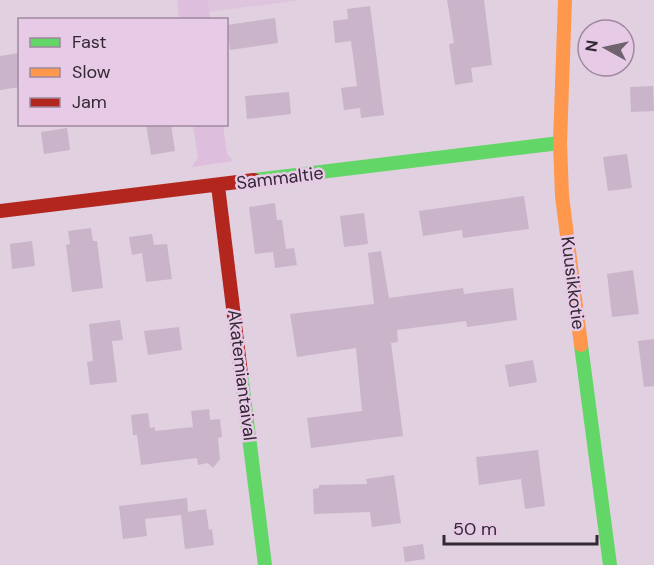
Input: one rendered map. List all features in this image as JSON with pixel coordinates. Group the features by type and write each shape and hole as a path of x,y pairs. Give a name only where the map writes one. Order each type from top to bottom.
{"street":[{"name":"Kuusikkotie","path":"565,0 560,143 562,196 610,565"},
{"name":"Sammaltie","path":"0,211 560,143"},
{"name":"Akatemiantaival","path":"218,186 265,565"}],"shaded area":[{"path":"177,0 208,0 210,18 179,18"},
{"path":"208,0 301,0 209,12"},
{"path":"193,126 223,126 227,154 233,161 192,167 198,157"}],"building":[{"path":"447,0 484,0 492,65 471,68 473,82 455,85 449,44 454,43"},
{"path":"370,6 384,115 361,118 360,108 344,110 341,88 357,86 351,41 335,43 333,21 348,19 347,9"},
{"path":"275,18 278,43 230,50 228,25"},
{"path":"18,53 18,87 0,90 0,56"},
{"path":"653,86 654,111 631,112 630,87"},
{"path":"289,92 291,114 247,119 245,96"},
{"path":"146,126 171,126 175,151 151,155"},
{"path":"67,128 70,150 44,154 41,132"},
{"path":"627,154 632,188 608,191 603,157"},
{"path":"524,196 529,229 463,238 462,230 423,236 419,211"},
{"path":"275,203 277,220 282,220 286,249 294,248 297,265 275,268 273,252 255,254 249,207"},
{"path":"364,213 368,244 344,247 340,216"},
{"path":"91,228 93,241 97,241 103,288 72,292 66,245 70,244 68,231"},
{"path":"152,234 154,245 167,244 172,279 146,282 142,253 132,255 129,237"},
{"path":"32,241 35,266 12,269 10,244"},
{"path":"381,251 389,298 463,288 464,294 513,288 517,320 467,327 466,321 397,330 398,342 391,343 403,436 311,448 307,418 362,411 356,348 297,357 290,314 374,304 368,253"},
{"path":"633,270 639,314 612,317 607,274"},
{"path":"120,320 123,340 112,341 117,382 90,385 87,362 93,361 89,324"},
{"path":"179,327 182,350 148,355 144,331"},
{"path":"654,339 654,386 644,387 638,341"},
{"path":"533,360 537,382 509,387 505,365"},
{"path":"209,409 210,420 220,419 222,437 218,438 220,459 213,468 208,463 198,465 197,458 141,465 137,435 133,435 131,415 148,413 150,428 155,427 155,431 193,427 191,411"},
{"path":"538,450 545,506 525,509 521,479 479,485 476,457"},
{"path":"394,475 401,523 372,527 370,512 314,514 313,489 319,488 319,485 367,484 366,479"},
{"path":"187,498 188,512 206,509 214,545 185,549 181,515 145,519 147,536 123,539 119,506"},
{"path":"423,544 425,559 405,562 403,547"}],"traffic: fast":[{"path":"254,180 560,143"},
{"path":"581,345 610,565"},
{"path":"241,373 265,565"}],"traffic: slow":[{"path":"565,0 560,143 562,196 581,345"}],"traffic: jam":[{"path":"0,211 254,180"},
{"path":"218,186 241,373"}]}
